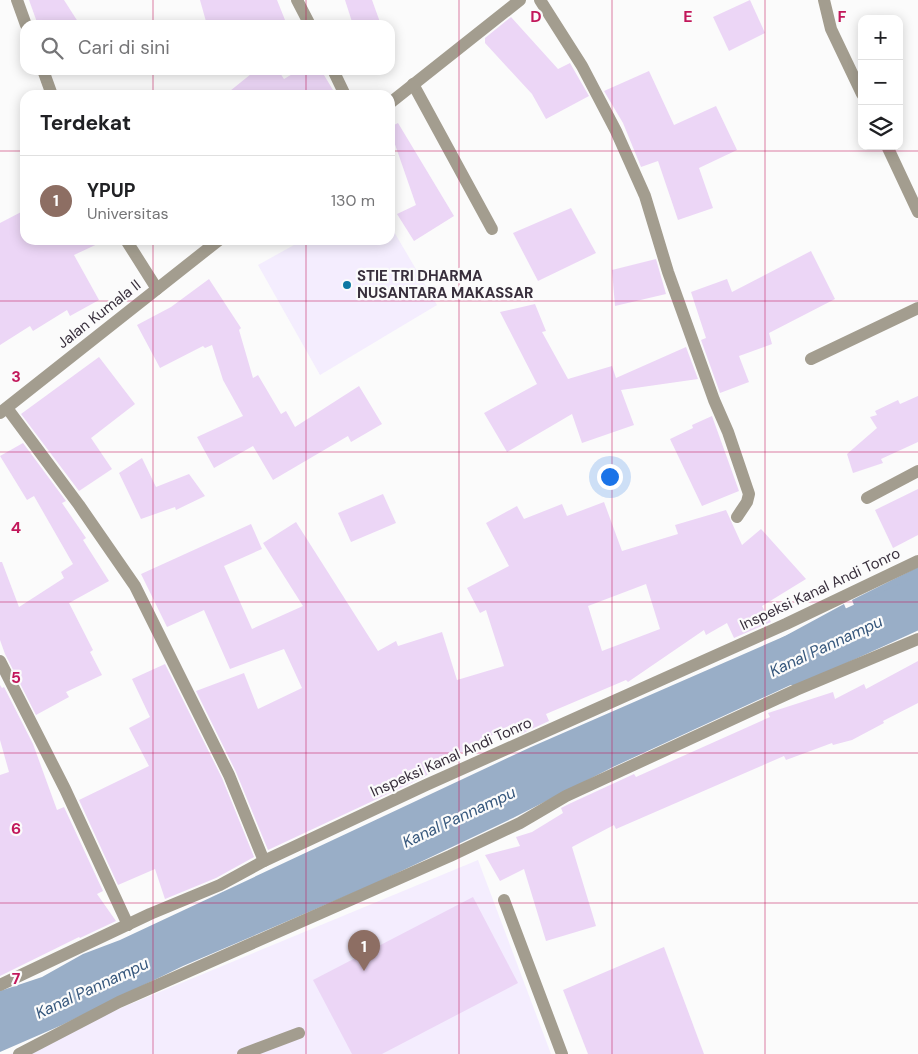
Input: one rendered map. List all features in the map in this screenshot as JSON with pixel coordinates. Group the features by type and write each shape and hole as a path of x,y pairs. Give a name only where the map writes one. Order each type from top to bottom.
{"street":[{"path":"17,0 24,20"},
{"path":"297,0 307,20"},
{"path":"395,99 520,0"},
{"path":"540,0 582,66 616,131 645,196 668,272 714,400 728,432 749,494 747,502 737,516"},
{"path":"824,0 831,29 858,86"},
{"path":"45,75 50,90"},
{"path":"336,75 343,90"},
{"path":"413,84 492,229"},
{"path":"889,150 918,212"},
{"path":"129,245 157,289"},
{"name":"Jalan Kumala II","path":"4,411 213,245"},
{"path":"811,359 918,308"},
{"path":"4,411 79,506 134,586 229,775 264,861"},
{"path":"867,498 918,471"},
{"name":"Inspeksi Kanal Andi Tonro","path":"0,985 128,925 220,885 264,861 426,785 786,624 918,561"},
{"path":"19,1054 119,1002 450,856 520,823 566,796 610,775 796,690 918,639"},
{"path":"0,661 65,789 128,925"},
{"path":"504,900 562,1054"},
{"path":"243,1054 299,1034"}],"shaded area":[{"name":"STIE TRI DHARMA NUSANTARA MAKASSAR","path":"395,234 437,305 320,375 258,265 294,245 395,245"},
{"path":"478,860 551,1054 10,1054"}],"water":[{"path":"918,567 918,625 902,630 872,646 866,636 852,600"},
{"path":"844,604 864,651 613,767 513,818 374,884 183,966 62,1025 0,1052 0,991 42,977 83,954 120,940 531,747 785,636"}],"building":[{"path":"29,0 64,0 77,20 36,20"},
{"path":"200,0 277,0 285,20 206,20"},
{"path":"345,0 372,0 379,20 351,20"},
{"path":"750,0 765,33 729,51 713,17"},
{"path":"511,17 558,69 570,63 589,96 546,119 532,94 485,43 485,38"},
{"path":"649,71 674,125 716,106 737,150 699,168 713,208 678,220 658,161 641,167 623,123 604,91"},
{"path":"250,75 281,75 284,79 291,75 324,75 333,90 231,90"},
{"path":"398,123 454,216 414,241 397,214 416,205 395,144 395,124"},
{"path":"571,208 596,253 538,281 513,233"},
{"path":"20,213 20,245 95,245 74,255 99,300 70,316 67,310 33,331 30,326 0,345 0,223"},
{"path":"811,251 835,299 769,333 772,344 739,356 749,382 720,393 701,340 706,338 691,292 727,279 732,292"},
{"path":"656,259 666,294 615,306 612,270"},
{"path":"209,279 241,328 239,330 253,378 258,375 281,414 286,411 295,427 359,386 382,424 351,442 348,436 273,480 253,446 214,468 197,437 243,416 223,380 212,345 205,348 203,346 160,368 137,325 171,307"},
{"path":"535,304 546,331 542,332 568,379 612,366 616,378 686,347 698,379 621,390 634,425 582,443 572,414 507,452 484,413 537,384 500,312"},
{"path":"99,357 135,404 91,438 112,469 79,491 21,414"},
{"path":"918,396 918,442 881,459 883,463 853,473 847,454 877,428 870,417 877,415 875,411 898,400 900,404"},
{"path":"712,416 739,491 702,506 670,439 693,428 692,425"},
{"path":"23,443 66,501 62,503 86,538 83,540 109,581 69,603 93,650 90,652 102,675 66,692 69,697 36,715 5,654 0,640 0,562 2,562 19,607 64,578 61,572 73,564 34,496 27,500 0,456"},
{"path":"142,458 156,487 189,474 205,496 176,510 175,507 141,519 119,473"},
{"path":"918,489 918,535 893,548 875,510"},
{"path":"383,494 396,523 351,542 338,513"},
{"path":"604,502 622,551 678,534 675,525 726,510 742,545 761,529 806,579 762,606 771,622 734,638 727,623 706,635 704,630 628,682 626,680 546,714 549,721 521,734 514,723 444,762 444,764 424,777 268,850 236,772 196,691 244,673 258,709 302,688 284,649 230,669 204,610 167,627 141,574 251,524 262,549 224,566 252,629 303,606 263,543 296,522 378,651 396,641 398,646 442,632 457,680 504,666 486,610 480,613 467,588 509,566 486,523 517,506 524,519 562,504 567,516","holes":["646,584 660,629 602,651 588,606"]},
{"path":"918,661 918,703 883,721 884,723 852,740 833,745 832,743 786,760 784,756 616,829 614,825 572,847 596,926 546,941 524,869 500,881 485,855 520,846 516,837 532,832 563,813 561,808 634,774 636,777 770,717 768,713 833,692 835,699 864,684 866,689"},
{"path":"165,664 222,778 254,857 216,878 165,899 155,869 118,885 79,800 149,766 129,728 150,717 132,679"},
{"path":"0,685 2,688 4,687 33,744 57,810 64,807 103,891 97,894 116,921 0,976 0,775 9,772 0,740"},
{"path":"473,897 518,983 382,1054 352,1054 313,980"},
{"path":"664,947 704,1054 588,1054 563,990"}],"waterway":[{"name":"Kanal Pannampu","path":"793,660 918,603"}],"place":[{"name":"STIE TRI DHARMA NUSANTARA MAKASSAR","path":"347,285"},
{"name":"YPUP","path":"364,971"}]}
